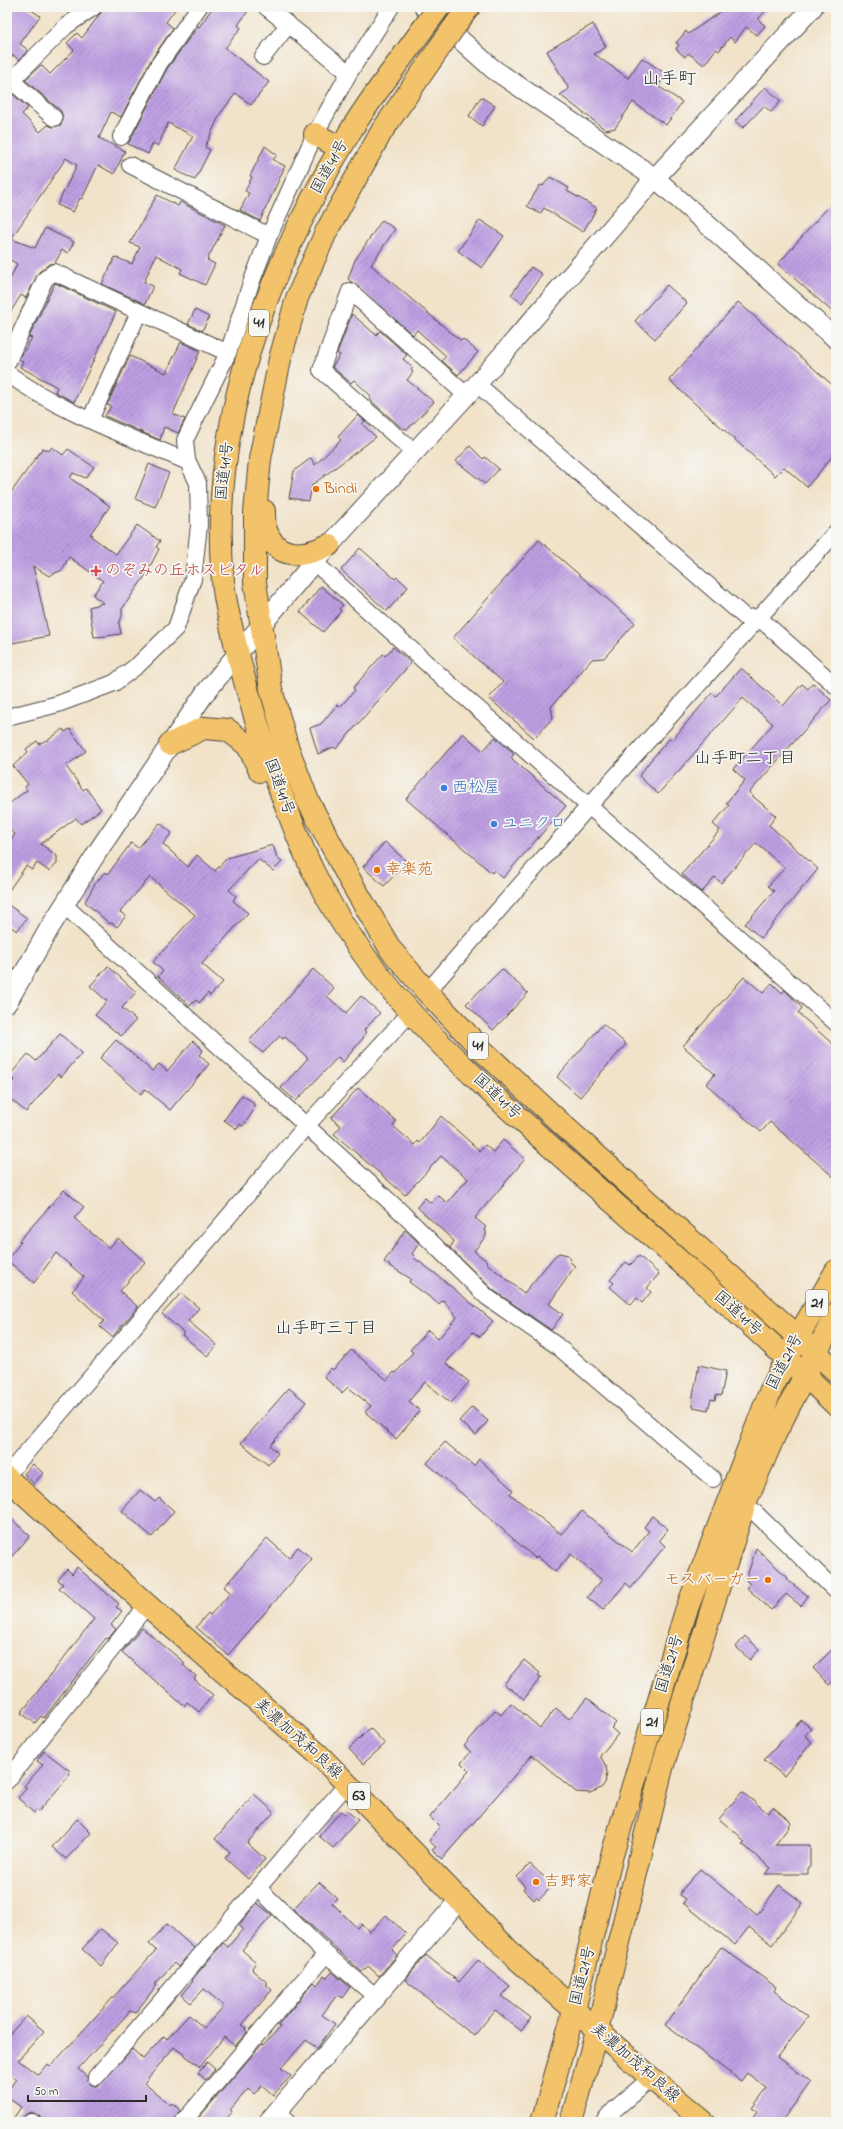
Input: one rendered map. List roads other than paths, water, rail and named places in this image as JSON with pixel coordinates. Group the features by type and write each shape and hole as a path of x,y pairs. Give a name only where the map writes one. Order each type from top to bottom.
{"main road":[{"name":"国道41号","path":"439,7 352,128 340,148 290,242 266,301 242,374 230,429 222,490 220,537 223,584 238,654 256,725 313,871 326,895 371,963 411,1012 445,1048 515,1114 786,1358 836,1405"},
{"name":"国道41号","path":"465,13 382,131 327,230 298,298 280,359 264,442 255,513 255,582 271,689 287,746 308,801 351,882 391,950 427,992 483,1051 836,1371"},
{"path":"315,134 340,148"},
{"path":"264,442 267,457 264,517 267,536 274,545 290,553 305,553 329,545"},
{"path":"170,744 204,728 228,730 248,746 272,798 292,820"},
{"name":"国道21号","path":"542,2122 574,2011 612,1855 686,1611 770,1392 798,1335 836,1271"},
{"name":"国道21号","path":"570,2122 597,2031 662,1768 745,1502 815,1352 836,1314"},
{"name":"美濃加茂和良線","path":"7,1476 147,1605 319,1755 516,1958 574,2011 704,2122"}],"street":[{"path":"54,118 9,83 66,26 94,7"},
{"path":"121,137 159,64 199,7"},
{"path":"266,7 349,73"},
{"path":"7,717 58,704 114,683 138,665 176,628 193,579 199,525 198,484 188,462 185,440 228,354 250,286 269,236 315,134 349,73 391,7"},
{"path":"424,7 493,69 655,178 836,339"},
{"path":"7,1003 64,905 130,802 205,693 329,545 472,389 655,178 813,7"},
{"path":"263,57 288,25"},
{"path":"130,165 269,236"},
{"path":"7,363 11,341 45,279 54,272 228,354"},
{"path":"414,452 322,370 350,291 472,389 746,618 758,617 836,686"},
{"path":"90,420 139,312"},
{"path":"7,373 27,388 90,420 188,462"},
{"path":"427,992 589,806 836,532"},
{"path":"314,562 836,1023"},
{"path":"64,905 400,1211 487,1297 556,1345 713,1479"},
{"path":"7,1476 307,1125 411,1012"},
{"path":"745,1502 836,1591"},
{"path":"7,1781 147,1605"},
{"path":"96,2077 347,1784"},
{"path":"258,1888 326,1954 375,1996"},
{"path":"277,2119 375,1996 460,1899"},
{"path":"183,2122 326,1954"},
{"path":"604,2122 615,2109 651,2078"}],"place":[{"name":"Bindi","path":"316,489"},
{"name":"のぞみの丘ホスピタル","path":"96,571"},
{"name":"西松屋","path":"444,788"},
{"name":"ユニクロ","path":"494,824"},
{"name":"幸楽苑","path":"377,870"},
{"name":"モスバーガー","path":"768,1580"},
{"name":"吉野家","path":"536,1882"}],"district":[{"name":"山手町","path":"669,80"},
{"name":"山手町二丁目","path":"745,758"},
{"name":"山手町三丁目","path":"326,1328"}]}
